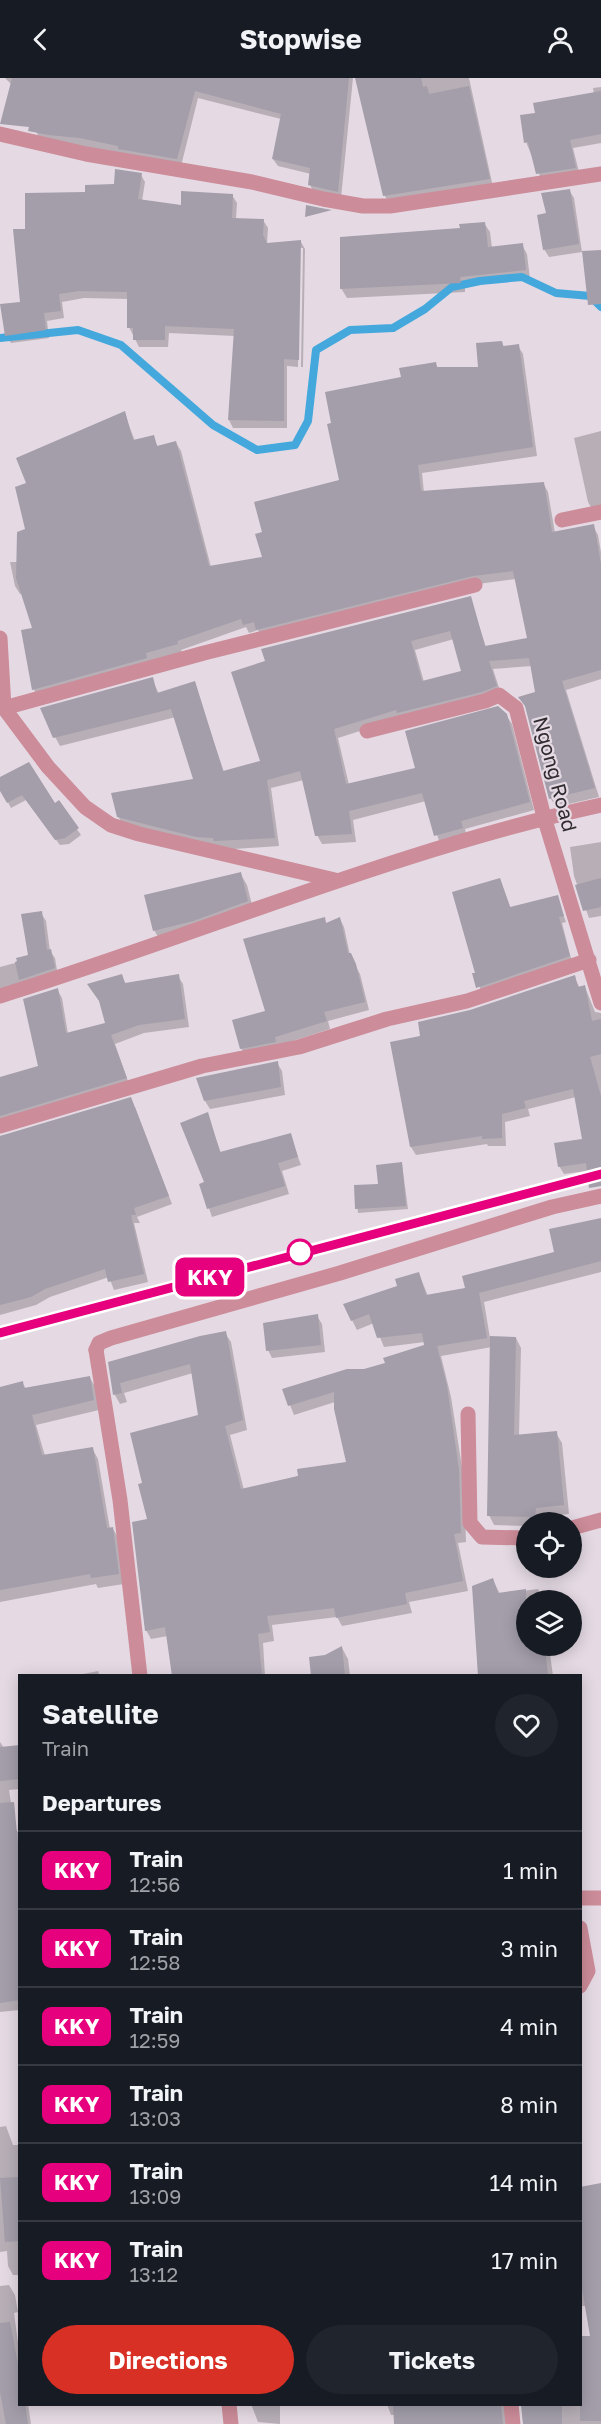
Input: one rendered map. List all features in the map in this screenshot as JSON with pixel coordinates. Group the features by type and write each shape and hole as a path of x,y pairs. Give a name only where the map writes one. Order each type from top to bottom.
{"street":[{"path":"0,134 86,154 252,182 363,206 390,206 601,174"},
{"path":"562,520 601,512"},
{"path":"2,716 204,653 475,585"},
{"path":"0,638 2,716"},
{"name":"Ngong Road","path":"367,731 485,701 499,695 516,708 544,817 601,1003"},
{"path":"2,716 16,725 48,767 84,807 111,825 139,834 335,880"},
{"path":"0,996 335,880 544,817 601,805"},
{"path":"0,1126 202,1066 299,1047 387,1019 467,1001 589,960"},
{"path":"140,1674 120,1500 96,1350 99,1343 340,1273 552,1207 601,1196"},
{"path":"468,1414 471,1523 483,1536 516,1538"},
{"path":"582,1525 601,1520"},
{"path":"582,1898 601,1898"},
{"path":"582,1939 588,1971 582,1982"},
{"path":"229,2406 231,2424"},
{"path":"511,2406 513,2424"}],"building":[{"path":"12,78 349,78 338,192 308,185 310,168 272,159 281,114 195,91 177,159 118,149 118,146 80,138 28,131 29,127 0,124"},
{"path":"355,78 421,78 423,87 427,86 429,94 469,86 490,179 383,196"},
{"path":"601,91 601,134 570,140 576,168 536,174 528,142 524,143 520,115 535,113 533,103"},
{"path":"115,169 142,173 138,199 181,205 181,191 233,194 232,218 264,219 263,235 267,243 301,240 299,360 284,359 284,421 228,420 234,329 165,326 165,340 133,340 133,328 127,328 127,292 79,291 59,294 61,311 44,313 46,330 5,336 0,304 20,302 13,229 25,229 25,193 85,192 85,185 114,184"},
{"path":"570,189 579,244 543,250 537,215 546,213 541,193"},
{"path":"306,205 321,208 332,210 305,217"},
{"path":"485,222 488,247 523,243 526,270 460,277 461,283 340,289 340,237 460,228 459,224"},
{"path":"601,250 601,304 588,305 582,251"},
{"path":"502,341 503,346 519,344 533,447 418,465 421,491 544,482 552,532 594,524 601,564 601,670 562,681 595,788 549,799 525,706 518,697 535,692 529,658 489,661 497,686 482,692 397,713 396,710 334,729 346,784 415,768 405,731 498,706 507,714 530,802 461,821 463,828 434,836 422,793 349,811 352,834 315,836 300,771 267,780 275,838 214,841 213,838 196,837 117,817 111,793 193,779 171,709 53,738 40,708 153,677 157,693 195,681 223,771 260,761 231,672 265,661 261,649 471,596 485,646 527,638 513,571 473,576 256,630 254,622 243,625 241,619 177,641 178,644 146,653 147,658 32,690 21,630 32,628 16,578 17,532 25,529 15,487 26,483 16,458 125,411 133,440 154,435 157,446 176,441 209,566 262,557 255,534 262,532 254,502 339,480 327,424 331,423 325,392 401,377 399,368 436,362 437,367 478,367 476,343","holes":["450,631 461,671 422,681 411,641"]},
{"path":"29,762 55,803 59,800 79,828 65,838 55,840 22,795 7,803 0,791 0,777"},
{"path":"241,872 248,901 193,921 153,931 144,895"},
{"path":"500,878 510,907 558,895 564,916 559,917 570,956 476,988 472,973 475,973 452,892"},
{"path":"601,878 601,907 583,911 575,885"},
{"path":"42,911 47,950 51,949 55,968 19,980 16,958 28,955 21,914"},
{"path":"325,917 326,923 340,917 348,953 351,953 356,964 365,1002 324,1012 327,1021 275,1037 276,1042 240,1049 232,1020 265,1011 243,939"},
{"path":"122,974 125,983 179,974 185,1019 139,1025 111,1035 127,1078 0,1116 0,1077 38,1066 23,999 58,988 66,1033 105,1023 99,1001 87,984"},
{"path":"575,975 578,987 585,985 592,1021 601,1019 601,1054 590,1057 601,1096 601,1186 589,1188 586,1163 558,1167 554,1143 582,1139 573,1089 524,1101 526,1108 502,1114 502,1138 482,1139 482,1136 410,1147 390,1042 420,1036 418,1022 470,1010"},
{"path":"278,1061 281,1087 204,1101 196,1078"},
{"path":"131,1097 169,1196 134,1208 136,1215 131,1215 144,1274 108,1282 105,1269 45,1289 31,1297 0,1305 0,1136"},
{"path":"208,1112 220,1152 291,1133 298,1157 278,1163 285,1186 207,1209 199,1184 204,1182 180,1123"},
{"path":"402,1162 406,1206 355,1209 354,1185 378,1184 376,1165"},
{"path":"601,1218 601,1261 479,1293 487,1338 437,1346 447,1386 459,1470 461,1533 454,1534 463,1581 405,1593 407,1604 336,1618 334,1608 267,1616 270,1632 258,1634 262,1674 172,1674 165,1627 145,1631 132,1522 147,1519 138,1484 142,1483 130,1433 198,1415 190,1364 120,1383 122,1393 113,1395 108,1362 226,1331 243,1420 225,1426 241,1489 298,1476 297,1469 346,1462 334,1409 334,1392 288,1406 282,1389 347,1369 364,1369 385,1363 383,1358 424,1345 422,1333 377,1338 369,1314 351,1321 343,1304 397,1286 395,1279 419,1272 426,1295 465,1288 462,1276 554,1252 549,1229"},
{"path":"318,1314 321,1345 266,1351 263,1323"},
{"path":"490,1336 516,1337 514,1435 557,1431 564,1505 536,1508 536,1512 516,1512 516,1517 487,1516"},
{"path":"90,1376 94,1400 32,1415 42,1455 93,1447 107,1528 113,1527 119,1574 91,1578 90,1574 0,1590 0,1387 23,1381 24,1388"},
{"path":"493,1578 498,1593 516,1590 516,1656 546,1656 548,1674 478,1674 472,1586"},
{"path":"342,1646 345,1674 311,1674 309,1657 325,1655"},
{"path":"18,1745 18,1779 0,1781 0,1747"},
{"path":"14,1802 18,1843 18,2000 0,2003 0,1803"},
{"path":"18,2177 18,2241 5,2242 0,2178"},
{"path":"601,2183 601,2421 580,2421 582,2336 590,2336 582,2289 582,2187"},
{"path":"10,2322 18,2364 18,2406 25,2406 28,2424 6,2424 0,2392 0,2323"},
{"path":"393,2406 501,2406 503,2424 394,2424"},
{"path":"521,2406 562,2406 562,2424 523,2424"}],"waterway":[{"path":"0,338 78,330 121,345 213,425 257,450 295,445 308,421 316,350 350,330 393,328 425,309 452,287 480,281 522,277 556,293 590,296 601,307"}],"railway":[{"path":"0,1333 601,1174"}],"train":[{"name":"KKY","path":"0,1333 601,1174"}]}
